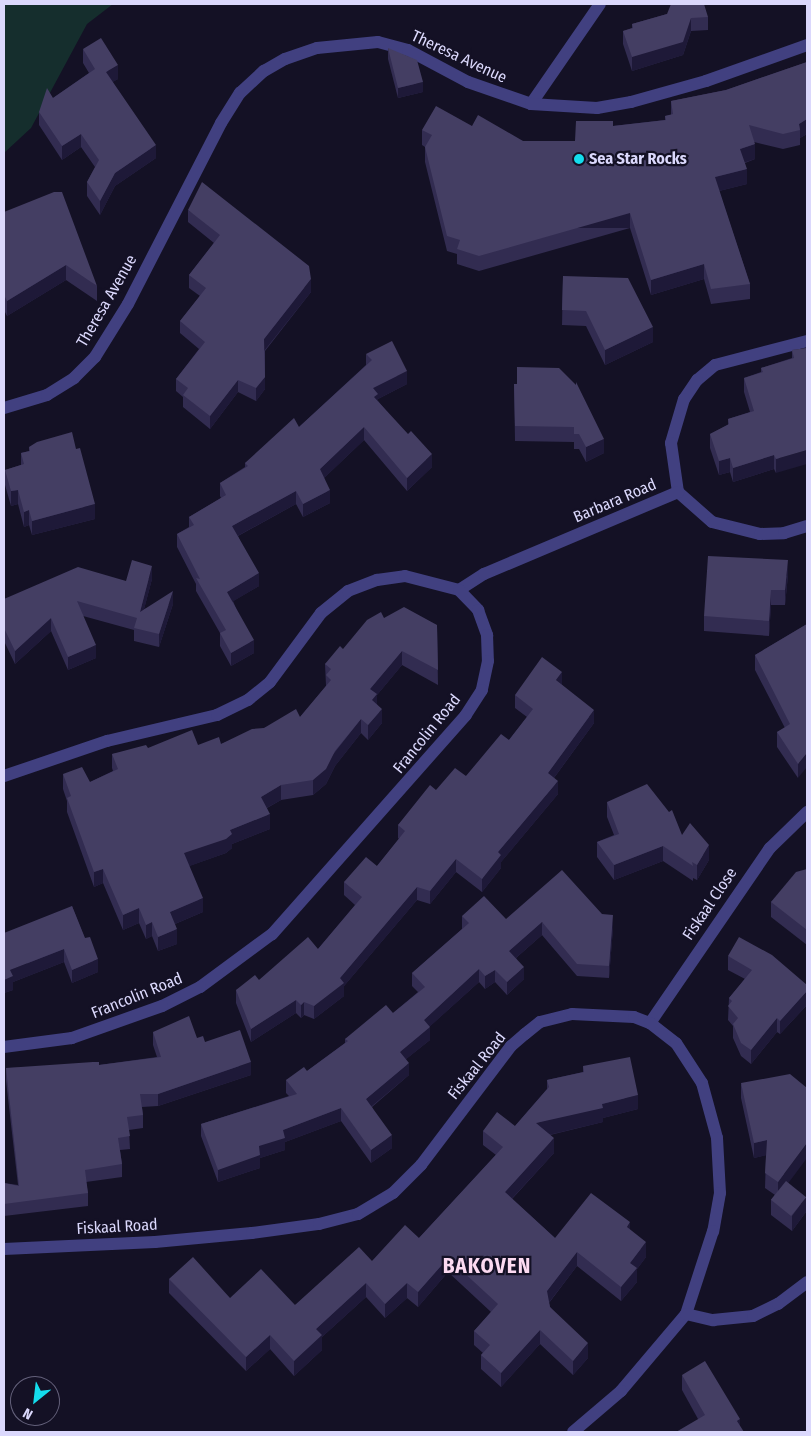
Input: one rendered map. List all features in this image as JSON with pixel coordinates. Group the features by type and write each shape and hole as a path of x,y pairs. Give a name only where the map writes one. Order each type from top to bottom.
{"street":[{"path":"531,104 600,4"},
{"name":"Theresa Avenue","path":"4,408 47,395 74,378 95,357 128,304 206,148 240,93 264,71 317,48 378,42 408,50 468,82 531,104 597,108 631,102 706,81 807,45"},
{"name":"Barbara Road","path":"459,590 484,574 678,492 671,443 684,399 697,380 715,365 740,356 807,341"},
{"path":"678,492 712,522 735,528 776,533 807,526"},
{"path":"4,776 107,741 216,715 248,700 270,682 321,613 348,591 377,580 405,576 459,590"},
{"name":"Francolin Road","path":"4,1047 72,1038 162,1006 207,983 272,934 442,746 482,690 488,661 487,635 478,610 459,590"},
{"name":"Fiskaal Close","path":"650,1023 770,848 807,812"},
{"name":"Fiskaal Road","path":"4,1249 155,1242 252,1233 319,1224 358,1214 393,1193 420,1165 511,1046 540,1022 572,1014 611,1014 650,1023 676,1043 691,1062 712,1111 717,1138 720,1193 713,1231 686,1314 621,1391 573,1432"},
{"path":"686,1314 713,1320 753,1316 778,1304 807,1282"}],"green space":[{"path":"4,4 113,4 87,24 31,128 4,153"}],"building":[{"path":"671,4 704,4 708,17 691,18 683,42 632,57 623,31 633,28 632,24 667,14"},
{"path":"101,38 118,65 106,72 156,145 115,173 100,201 87,182 99,160 81,134 62,146 39,112 47,88 53,98 95,69 83,49"},
{"path":"388,48 417,60 423,82 398,88"},
{"path":"807,62 807,119 799,124 800,130 783,134 749,125 755,144 740,149 747,169 715,177 750,284 711,289 704,264 651,280 630,213 479,256 457,249 460,240 447,236 425,147 432,135 422,130 436,106 472,126 478,115 523,141 575,141 576,121 613,121 613,126 666,120 665,116 673,114 671,101 726,90"},
{"path":"202,182 309,266 311,279 264,339 265,377 256,388 238,380 210,416 183,395 188,388 176,379 205,342 180,321 206,288 189,275 220,235 188,210"},
{"path":"54,192 62,192 97,286 66,265 7,301 4,295 4,212"},
{"path":"563,276 628,278 653,327 605,350 586,311 562,310"},
{"path":"392,341 407,371 373,388 378,394 374,397 408,434 411,431 432,454 407,478 364,427 320,469 330,490 303,504 296,491 232,526 259,573 227,592 254,640 231,653 220,633 226,630 196,578 200,579 177,534 194,525 189,517 226,495 220,483 248,466 245,463 294,418 299,427 372,360 366,354"},
{"path":"807,348 807,450 776,459 774,455 733,468 730,458 719,461 710,434 729,424 728,419 754,411 744,378 763,372 761,368 794,358 792,350"},
{"path":"517,367 559,368 576,385 576,382 604,439 586,447 579,434 574,434 574,427 515,426 514,384 517,384"},
{"path":"72,432 76,449 80,448 95,504 32,521 29,510 24,512 18,490 11,491 5,470 24,464 21,453 30,451 29,447 37,442"},
{"path":"708,556 788,560 785,590 771,590 769,621 704,616"},
{"path":"132,560 152,566 140,612 173,591 159,634 134,628 137,618 77,601 96,645 68,657 51,618 15,651 4,628 4,599 78,567 126,581"},
{"path":"404,607 437,625 438,670 402,651 370,689 377,694 372,700 382,709 368,725 361,719 335,751 326,769 313,780 281,785 261,797 270,814 230,830 232,834 226,839 184,853 203,898 170,912 177,929 158,937 152,922 146,925 139,908 123,915 103,869 94,872 67,798 71,796 63,774 82,767 90,782 118,769 112,754 146,745 148,748 192,730 198,745 219,737 221,744 252,729 264,728 296,709 300,717 331,680 326,675 331,669 325,664 340,646 343,649 367,620 381,612 384,618"},
{"path":"807,624 807,753 798,764 777,732 790,724 755,655"},
{"path":"542,657 562,672 556,680 594,710 548,773 558,781 498,852 501,855 482,879 456,859 430,891 417,887 340,978 344,983 314,1006 304,1002 301,1005 296,1000 251,1029 236,990 255,975 259,980 308,937 318,949 362,897 344,882 366,857 377,866 405,831 398,825 430,785 436,790 455,768 466,776 501,734 509,740 533,709 515,695"},
{"path":"647,784 669,812 672,810 682,835 690,823 709,845 697,865 692,862 693,866 663,846 614,865 597,842 619,834 607,802"},
{"path":"807,869 807,930 771,902 796,872"},
{"path":"562,870 602,914 613,915 609,966 577,964 542,922 509,951 524,967 507,982 495,970 485,976 479,969 424,1020 430,1027 400,1052 409,1063 366,1099 392,1135 371,1150 341,1108 283,1130 285,1138 259,1146 260,1155 218,1170 201,1124 297,1094 286,1080 304,1067 307,1071 348,1041 345,1039 386,1005 393,1013 425,987 412,973 469,923 462,916 484,896 506,919"},
{"path":"72,906 85,938 90,937 98,959 72,970 64,949 10,970 13,976 4,980 4,933"},
{"path":"739,937 772,955 807,985 807,991 780,1021 777,1018 751,1050 741,1043 733,1024 738,1018 728,1006 732,1001 729,998 752,970 728,956"},
{"path":"189,1016 197,1038 203,1036 205,1042 240,1030 251,1062 158,1094 140,1094 143,1115 127,1117 130,1136 118,1138 122,1164 85,1170 88,1193 4,1204 4,1183 19,1186 6,1068 93,1062 99,1062 99,1065 161,1057 153,1032"},
{"path":"630,1057 638,1095 602,1104 603,1108 536,1123 554,1138 505,1192 555,1238 591,1193 630,1222 627,1227 646,1242 630,1263 637,1268 621,1287 577,1252 547,1291 550,1307 588,1343 573,1361 540,1330 501,1373 481,1355 490,1345 474,1331 498,1304 448,1258 418,1292 407,1283 385,1304 366,1283 316,1329 322,1335 294,1361 270,1335 246,1357 169,1279 193,1257 230,1298 261,1269 295,1305 359,1247 372,1261 405,1225 419,1238 503,1147 483,1131 497,1112 515,1126 549,1087 547,1080 584,1072 583,1066"},
{"path":"790,1074 807,1088 807,1143 778,1182 765,1173 767,1140 754,1143 741,1083"},
{"path":"786,1181 806,1197 791,1216 771,1200"},
{"path":"705,1361 740,1419 737,1421 744,1432 676,1432 705,1415 682,1375"}],"place":[{"name":"Sea Star Rocks","path":"579,159"}],"district":[{"name":"BAKOVEN","path":"487,1266"}]}
